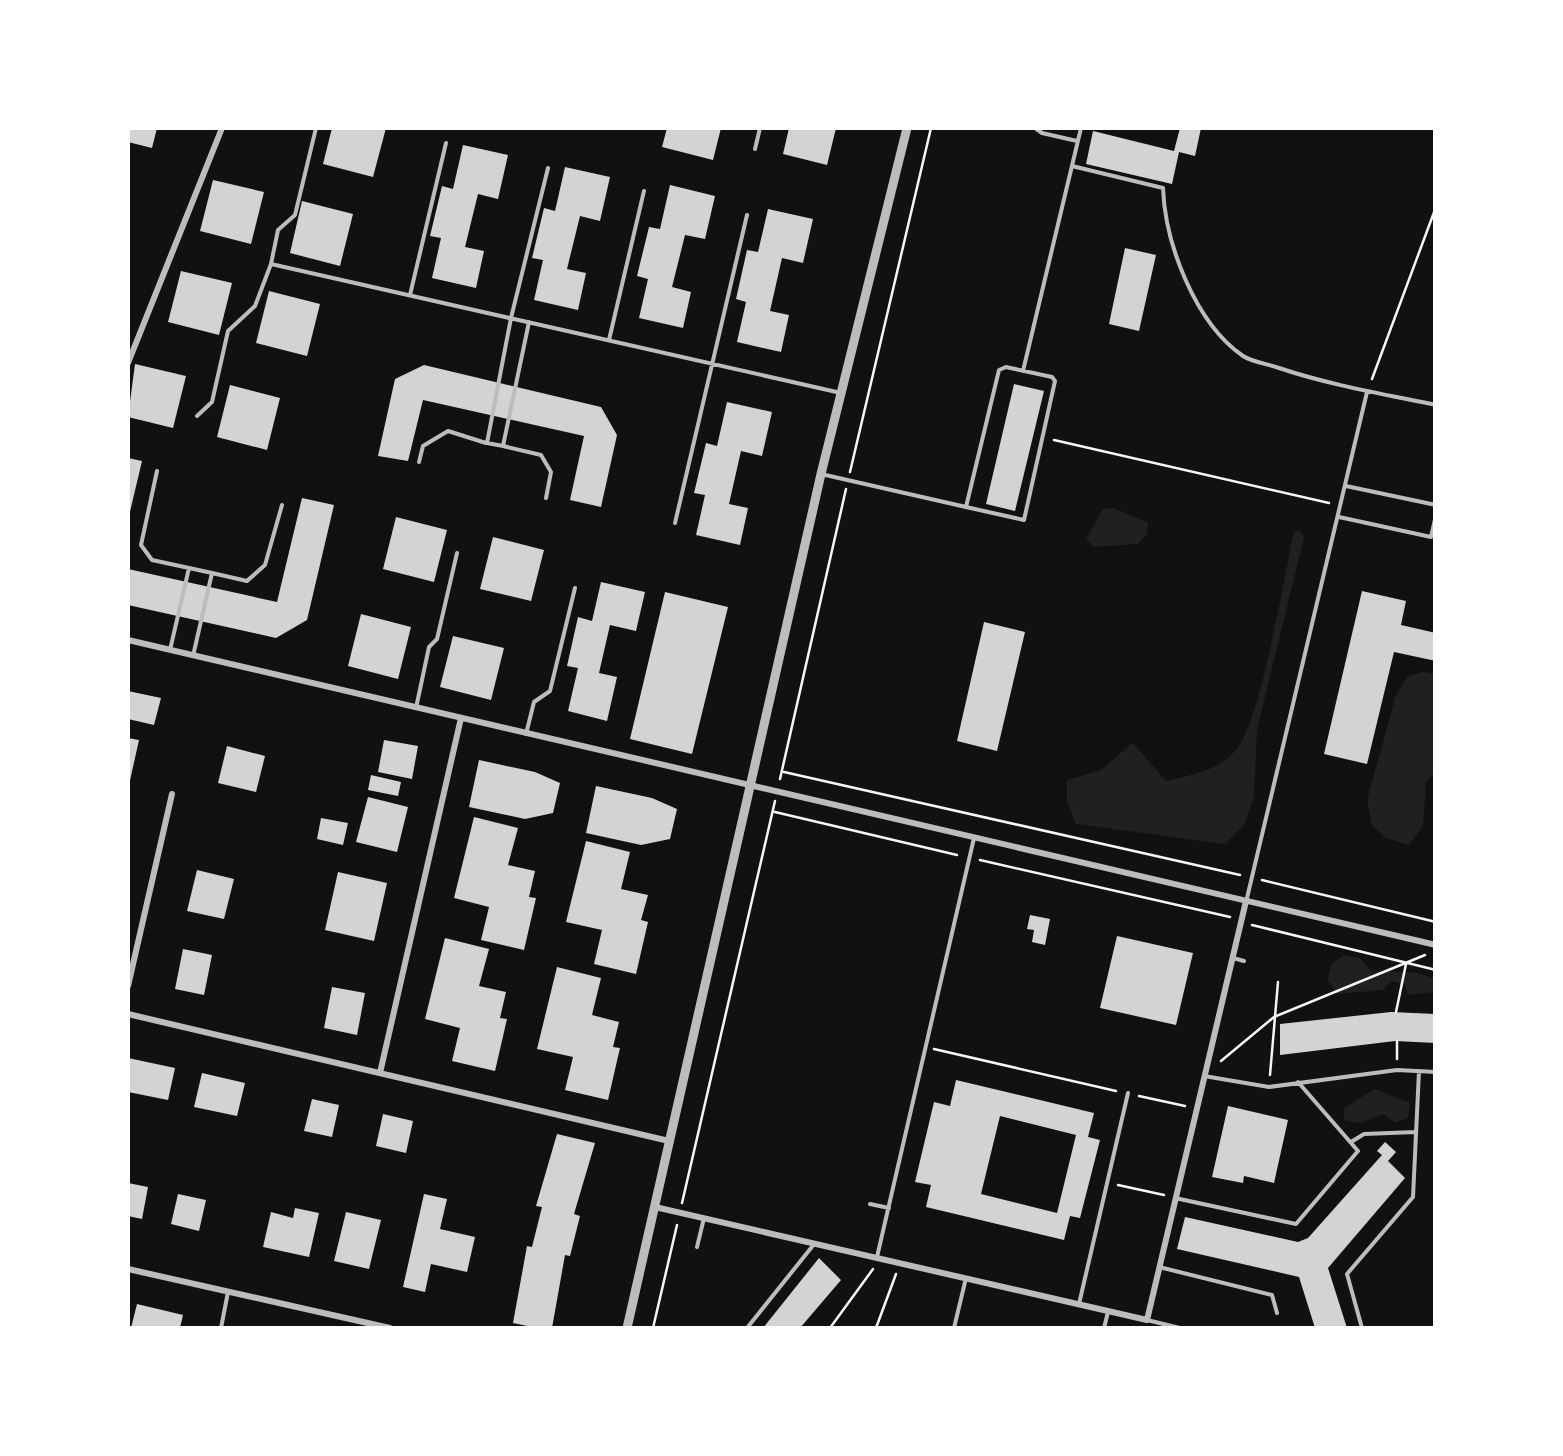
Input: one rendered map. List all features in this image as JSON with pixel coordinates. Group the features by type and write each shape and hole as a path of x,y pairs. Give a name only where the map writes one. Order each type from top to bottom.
{"street":[{"path":"128,364 222,128"},
{"path":"628,1328 821,474 907,128"},
{"path":"128,640 1246,900 1436,948"},
{"path":"380,1073 461,718"},
{"path":"128,986 172,794"},
{"path":"655,1207 1147,1320 1246,900"},
{"path":"128,1014 670,1141"},
{"path":"128,1269 390,1328"}],"lane":[{"path":"196,416 212,402 228,331 255,306 271,264 278,230 294,215 316,128"},
{"path":"755,149 760,128"},
{"path":"1035,128 1042,134 1078,141"},
{"path":"1022,370 1081,128"},
{"path":"410,295 446,142"},
{"path":"1072,166 1163,188 1164,223 1176,262 1203,311 1243,356 1367,392 1436,404"},
{"path":"487,443 511,318 548,168"},
{"path":"609,340 644,191"},
{"path":"675,523 747,215"},
{"path":"271,264 842,392"},
{"path":"503,446 529,322"},
{"path":"821,474 1024,520 1055,381 1006,367 996,377 966,506"},
{"path":"1246,900 1367,392"},
{"path":"419,462 423,446 448,431 541,454 550,472 546,498"},
{"path":"157,471 141,544 152,560 247,581 265,565 282,505"},
{"path":"1346,486 1436,505"},
{"path":"1340,517 1431,536 1436,515"},
{"path":"416,708 428,647 437,639 458,553"},
{"path":"170,650 189,568"},
{"path":"193,656 212,573"},
{"path":"526,734 534,702 550,691 575,588"},
{"path":"877,1258 974,838"},
{"path":"1232,958 1244,961"},
{"path":"1204,1076 1269,1086 1398,1070 1436,1072"},
{"path":"1362,1328 1347,1274 1414,1197 1419,1071"},
{"path":"1175,1198 1296,1224 1358,1150 1298,1082"},
{"path":"1079,1304 1128,1093"},
{"path":"1351,1142 1364,1134 1416,1132"},
{"path":"870,1204 889,1208"},
{"path":"697,1247 704,1218"},
{"path":"747,1328 815,1243"},
{"path":"1160,1268 1272,1296 1277,1313"},
{"path":"954,1328 966,1278"},
{"path":"221,1328 228,1292"},
{"path":"1104,1328 1108,1312"},
{"path":"1147,1320 1180,1328"}],"path":[{"path":"653,1328 931,128"},
{"path":"1367,392 1436,207"},
{"path":"1042,437 1342,506"},
{"path":"782,772 1436,922"},
{"path":"773,812 1436,970"},
{"path":"1204,1076 1274,1018 1436,948"},
{"path":"1396,1012 1406,963"},
{"path":"1269,1086 1278,982"},
{"path":"1397,1041 1398,1070"},
{"path":"926,1047 1196,1109"},
{"path":"1107,1182 1175,1198"},
{"path":"830,1328 870,1279 877,1258"},
{"path":"876,1328 900,1263"}],"shaded area":[{"path":"1113,508 1148,522 1147,534 1138,544 1093,547 1086,539 1103,509"},
{"path":"1300,530 1304,537 1257,730 1254,796 1245,824 1225,844 1076,824 1067,801 1067,780 1099,771 1133,743 1166,781 1213,767 1236,750 1254,710 1294,532"},
{"path":"1435,674 1435,773 1426,782 1423,826 1409,845 1386,838 1372,826 1367,800 1396,695 1408,676"},
{"path":"1344,955 1360,958 1371,971 1435,979 1435,992 1408,995 1405,985 1392,981 1382,990 1338,994 1327,980 1332,964"},
{"path":"1375,1089 1410,1103 1408,1117 1396,1123 1383,1114 1360,1123 1344,1120 1344,1108"}],"building":[{"path":"128,128 157,128 152,148 128,142"},
{"path":"332,128 386,128 373,177 323,164"},
{"path":"667,128 721,128 713,160 662,147"},
{"path":"789,128 836,128 827,165 783,154"},
{"path":"1180,128 1201,128 1195,156 1179,152 1172,184 1086,164 1093,131 1174,151"},
{"path":"463,145 508,155 498,199 478,194 465,247 484,251 476,288 432,278 441,238 430,236 442,186 453,189"},
{"path":"565,167 610,177 600,221 580,216 567,269 586,273 578,310 534,300 543,260 532,258 544,208 555,211"},
{"path":"213,180 264,192 251,244 200,231"},
{"path":"670,185 715,196 705,239 685,235 672,287 691,292 683,328 639,318 648,279 637,276 649,227 660,229"},
{"path":"302,201 353,214 340,266 290,253"},
{"path":"768,209 813,219 803,263 782,258 770,311 789,315 781,352 737,342 746,302 736,299 747,250 758,252"},
{"path":"1125,248 1156,255 1139,331 1109,324"},
{"path":"181,271 232,283 219,335 168,322"},
{"path":"269,291 320,304 307,356 256,343"},
{"path":"135,364 186,376 173,428 128,417"},
{"path":"424,365 601,407 617,435 601,507 570,500 584,436 423,400 408,461 378,456 395,379"},
{"path":"1014,384 1044,391 1015,511 986,504"},
{"path":"230,385 280,398 267,450 217,437"},
{"path":"727,402 772,412 762,456 741,451 729,504 748,508 740,545 696,535 705,495 694,493 706,443 717,446"},
{"path":"128,458 142,461 129,516 128,516"},
{"path":"302,498 334,505 307,620 276,638 128,605 128,569 277,602"},
{"path":"396,517 447,530 434,582 383,569"},
{"path":"493,537 544,550 531,601 480,589"},
{"path":"601,582 645,592 636,631 610,625 599,673 617,677 607,721 568,711 578,668 567,666 578,617 592,621"},
{"path":"1362,591 1406,601 1401,625 1436,633 1436,661 1394,652 1367,764 1324,754"},
{"path":"665,592 728,607 692,754 630,739"},
{"path":"361,614 411,627 398,679 348,666"},
{"path":"984,622 1025,632 997,751 957,741"},
{"path":"453,636 504,648 491,700 440,687"},
{"path":"128,691 161,698 154,725 128,719"},
{"path":"128,738 139,740 129,785 128,784"},
{"path":"384,740 418,746 412,779 378,772"},
{"path":"227,746 265,756 256,792 218,783"},
{"path":"479,760 535,772 560,783 553,813 525,819 469,807"},
{"path":"371,775 401,782 398,796 368,790"},
{"path":"596,786 652,798 677,809 670,839 641,845 586,833"},
{"path":"368,797 408,807 397,852 356,842"},
{"path":"474,817 518,828 508,865 535,871 529,897 536,898 524,950 481,940 489,907 454,898"},
{"path":"321,818 348,823 343,845 317,839"},
{"path":"586,841 630,852 621,889 648,895 641,920 648,922 636,974 594,964 602,930 566,922"},
{"path":"197,870 234,879 224,919 187,911"},
{"path":"338,872 387,883 374,941 325,930"},
{"path":"1030,915 1050,919 1045,945 1032,942 1034,930 1027,929"},
{"path":"1117,936 1193,953 1176,1025 1100,1008"},
{"path":"445,938 489,949 479,986 506,992 500,1018 507,1019 495,1071 452,1061 460,1028 425,1019"},
{"path":"183,949 212,955 204,995 175,989"},
{"path":"557,967 601,978 592,1015 619,1022 613,1047 620,1048 608,1100 565,1090 573,1057 537,1049"},
{"path":"332,987 365,993 357,1035 324,1028"},
{"path":"1391,1012 1436,1014 1436,1043 1395,1041 1280,1055 1280,1024"},
{"path":"128,1058 175,1068 168,1100 128,1092"},
{"path":"202,1073 245,1083 237,1116 194,1107"},
{"path":"956,1080 1094,1113 1088,1137 1100,1140 1080,1218 1070,1216 1064,1240 926,1207 931,1185 915,1182 934,1102 950,1106","holes":["1000,1116 1076,1135 1057,1213 981,1194"]},
{"path":"312,1099 339,1105 332,1137 304,1131"},
{"path":"1228,1106 1288,1120 1274,1183 1244,1176 1243,1183 1212,1177"},
{"path":"383,1114 413,1121 406,1153 376,1146"},
{"path":"557,1134 595,1143 574,1214 580,1216 570,1256 565,1255 552,1328 537,1328 513,1323 527,1246 532,1247 542,1207 536,1206"},
{"path":"1385,1142 1396,1152 1388,1161 1405,1178 1328,1268 1347,1328 1315,1328 1299,1277 1177,1249 1185,1217 1298,1242 1308,1238 1382,1155 1377,1151"},
{"path":"128,1183 148,1187 142,1219 128,1216"},
{"path":"178,1194 206,1200 199,1231 171,1224"},
{"path":"424,1194 447,1199 440,1229 475,1237 467,1272 431,1264 425,1292 403,1287"},
{"path":"295,1208 319,1213 309,1257 263,1247 271,1212 293,1218"},
{"path":"346,1212 381,1220 369,1269 334,1261"},
{"path":"819,1258 841,1280 800,1328 763,1328"},
{"path":"137,1304 183,1315 180,1328 131,1328"}]}
